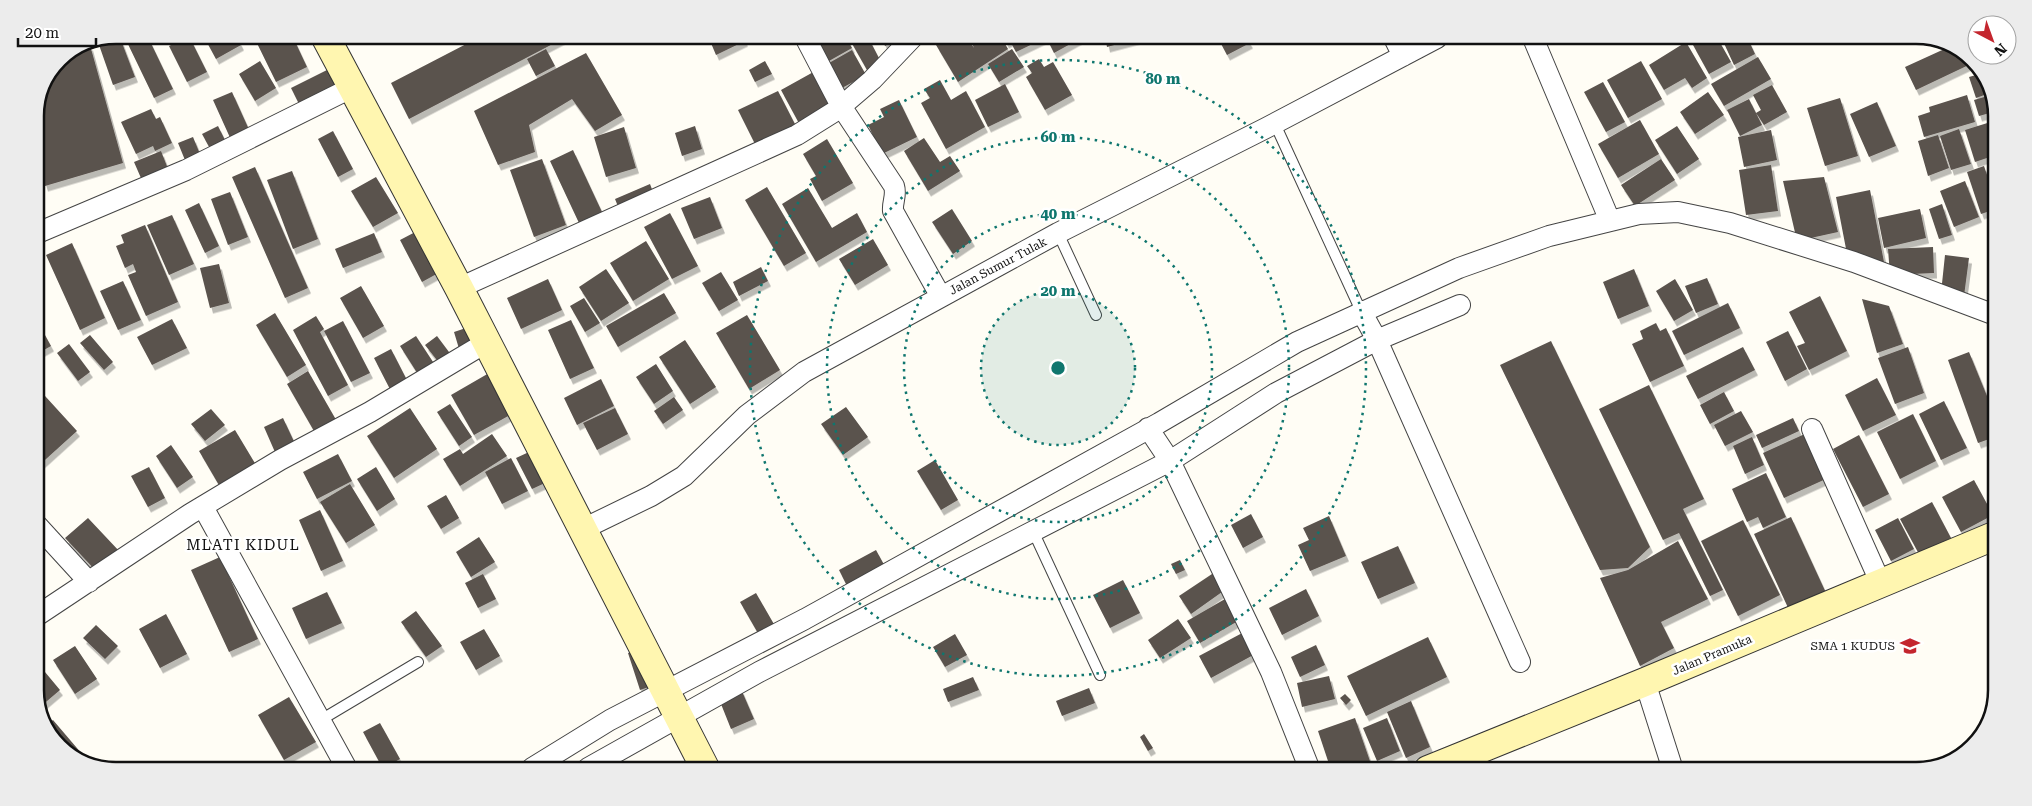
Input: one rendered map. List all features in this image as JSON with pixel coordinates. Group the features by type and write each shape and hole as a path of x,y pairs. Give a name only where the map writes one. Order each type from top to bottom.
{"street":[{"path":"329,44 459,288 702,762"},
{"path":"809,44 841,106 894,186 896,194 892,204 893,211 941,297"},
{"path":"459,288 797,134 841,106 872,80 906,44"},
{"path":"1397,44 1403,56"},
{"name":"Jalan Sumur Tulak","path":"583,530 651,496 684,476 747,415 804,372 1058,234 1275,124 1426,44"},
{"path":"1535,44 1610,221"},
{"path":"44,230 186,170 353,87"},
{"path":"542,762 610,720 672,703 873,612 1033,530 1167,457 1276,393 1369,326 1459,268 1549,236 1639,214 1678,212 1730,223 1854,262 1988,312"},
{"path":"596,762 672,703 805,619 1150,431 1298,342 1460,305"},
{"path":"1369,326 1520,662"},
{"path":"44,611 202,507 280,460 370,412 487,342"},
{"path":"1812,429 1881,584"},
{"path":"1150,431 1167,457 1271,672 1307,762"},
{"path":"202,507 343,762"},
{"path":"44,533 89,582"},
{"name":"Jalan Pramuka","path":"1448,762 1988,539"},
{"path":"1645,682 1670,762"}],"lane":[{"path":"1275,124 1369,326"},
{"path":"1058,234 1096,315"},
{"path":"1033,530 1100,675"},
{"path":"319,721 418,662"}],"building":[{"path":"122,44 135,77 113,85 99,46"},
{"path":"128,44 151,44 173,89 154,98"},
{"path":"173,44 193,44 207,72 187,82 169,46"},
{"path":"208,44 240,44 241,45 216,59"},
{"path":"257,44 296,44 307,67 276,82"},
{"path":"466,44 553,44 409,119 391,83"},
{"path":"711,44 739,44 716,55"},
{"path":"819,44 850,44 852,48 829,61"},
{"path":"852,44 872,44 881,62 867,70"},
{"path":"971,44 974,48 972,44 1005,44 1008,49 958,82 936,45"},
{"path":"1012,44 1033,44 1016,52"},
{"path":"1050,44 1070,44 1054,53"},
{"path":"1106,44 1118,44 1107,47"},
{"path":"1221,44 1248,44 1227,55"},
{"path":"1683,44 1687,44 1707,78 1692,88 1685,78 1664,90 1649,65"},
{"path":"1721,44 1731,62 1709,74 1693,45"},
{"path":"1724,44 1750,44 1755,54 1734,65"},
{"path":"91,48 123,163 45,186 44,116 49,88 65,65 76,56"},
{"path":"546,49 555,66 536,76 527,59"},
{"path":"1012,49 1024,67 999,82 988,64"},
{"path":"1943,49 1956,56 1967,66 1916,90 1905,67"},
{"path":"852,50 866,75 842,88 829,63"},
{"path":"586,53 622,115 595,131 572,99 529,125 535,152 498,165 474,111"},
{"path":"1758,57 1771,79 1724,106 1711,84"},
{"path":"1039,59 1044,67 1053,62 1072,95 1045,110 1026,77 1032,73 1027,66"},
{"path":"260,61 276,88 255,101 239,74"},
{"path":"765,61 772,74 755,82 749,70"},
{"path":"1641,61 1662,99 1628,118 1607,80"},
{"path":"329,69 341,92 302,110 291,88"},
{"path":"817,70 837,108 801,127 781,90"},
{"path":"1975,75 1985,95 1976,98 1969,77"},
{"path":"940,80 951,100 966,91 985,127 946,149 921,103 930,98 924,89"},
{"path":"1603,82 1625,122 1606,132 1584,92"},
{"path":"1005,84 1019,112 988,127 975,100"},
{"path":"1772,85 1787,112 1764,125 1756,113 1761,110 1753,95"},
{"path":"778,91 798,130 758,150 738,110"},
{"path":"232,92 251,134 232,142 213,100"},
{"path":"1708,92 1724,115 1695,134 1680,112"},
{"path":"1967,95 1975,122 1924,137 1918,116 1930,112 1929,107"},
{"path":"1985,97 1988,114 1979,116 1974,100"},
{"path":"1840,98 1858,156 1825,166 1807,108"},
{"path":"1749,99 1762,125 1740,136 1727,110"},
{"path":"899,100 917,137 882,154 868,125 884,117 880,109"},
{"path":"1877,102 1896,146 1869,157 1850,114"},
{"path":"151,109 156,119 160,117 172,143 155,151 153,146 136,154 121,122"},
{"path":"1640,120 1659,154 1618,178 1598,144"},
{"path":"1988,123 1988,158 1975,162 1965,130"},
{"path":"218,126 228,146 213,154 202,134"},
{"path":"695,126 702,149 682,156 675,133"},
{"path":"1677,126 1699,159 1677,174 1655,140"},
{"path":"624,127 636,168 606,177 594,137"},
{"path":"1959,129 1971,164 1951,170 1940,136"},
{"path":"1771,130 1777,160 1744,167 1738,137"},
{"path":"333,131 353,169 338,177 318,139"},
{"path":"1938,135 1949,168 1928,176 1918,141"},
{"path":"193,137 202,159 187,165 178,143"},
{"path":"924,138 940,162 950,156 960,171 928,191 904,151"},
{"path":"827,139 853,183 822,201 810,179 816,176 803,154"},
{"path":"573,150 602,212 579,223 550,161"},
{"path":"161,151 170,174 144,185 134,162"},
{"path":"542,159 566,225 534,237 510,170"},
{"path":"1661,159 1675,180 1635,206 1621,185"},
{"path":"1771,165 1778,211 1746,215 1739,170"},
{"path":"1984,166 1988,178 1988,212 1981,214 1967,172"},
{"path":"255,167 308,288 285,298 232,177"},
{"path":"292,171 318,239 293,249 267,180"},
{"path":"376,177 398,213 373,227 351,191"},
{"path":"1824,177 1838,232 1797,241 1783,181"},
{"path":"1965,181 1979,217 1954,227 1940,191"},
{"path":"650,184 656,200 621,214 615,199"},
{"path":"767,187 806,253 784,266 745,200"},
{"path":"808,188 832,228 857,213 867,232 816,262 782,204"},
{"path":"1870,190 1884,262 1848,259 1836,197"},
{"path":"230,192 248,237 228,245 211,199"},
{"path":"710,197 722,228 694,239 681,208"},
{"path":"199,203 219,246 205,253 185,210"},
{"path":"1942,204 1952,235 1939,239 1929,209"},
{"path":"952,209 972,241 953,254 932,222"},
{"path":"1920,209 1926,238 1884,248 1878,218"},
{"path":"670,213 698,266 672,279 644,227"},
{"path":"172,215 194,264 169,275 147,225"},
{"path":"145,225 178,302 146,316 128,275 136,272 133,264 125,268 116,246 124,243 121,235"},
{"path":"421,229 442,271 422,282 400,240"},
{"path":"374,233 382,252 343,268 335,249"},
{"path":"873,239 888,265 855,285 839,259"},
{"path":"646,241 669,279 633,301 610,263"},
{"path":"72,243 105,318 80,330 46,255"},
{"path":"1933,247 1934,273 1890,275 1888,249"},
{"path":"1945,255 1969,258 1964,296 1941,293"},
{"path":"219,264 229,303 210,308 200,268"},
{"path":"761,267 768,281 739,296 733,282"},
{"path":"606,269 629,303 601,321 579,287"},
{"path":"1634,269 1649,306 1618,319 1603,282"},
{"path":"721,272 738,300 719,311 702,283"},
{"path":"1707,278 1718,304 1696,313 1685,286"},
{"path":"548,279 562,310 521,329 507,298"},
{"path":"1675,279 1693,310 1674,321 1656,291"},
{"path":"123,281 141,320 118,330 100,291"},
{"path":"361,286 384,326 363,338 340,298"},
{"path":"664,293 676,313 618,347 606,326"},
{"path":"1820,296 1847,351 1809,370 1797,346 1805,343 1789,312"},
{"path":"584,298 600,323 585,332 570,306"},
{"path":"1862,299 1889,306 1903,344 1877,353"},
{"path":"1728,303 1740,328 1684,355 1672,331"},
{"path":"275,313 306,365 287,377 256,325"},
{"path":"747,315 780,370 749,389 716,333"},
{"path":"316,316 324,329 320,332 348,385 328,396 293,330"},
{"path":"172,319 187,348 152,365 137,337"},
{"path":"571,320 594,368 570,379 548,330"},
{"path":"343,321 370,373 351,382 324,331"},
{"path":"1656,323 1660,331 1666,328 1684,366 1650,382 1632,344 1643,339 1640,331"},
{"path":"469,327 476,347 460,352 454,332"},
{"path":"1788,331 1807,369 1785,381 1766,342"},
{"path":"44,333 51,346 44,350"},
{"path":"90,335 113,362 104,370 80,343"},
{"path":"416,336 437,368 421,379 400,346"},
{"path":"437,336 452,356 440,364 425,345"},
{"path":"685,340 716,387 690,404 659,357"},
{"path":"1551,341 1650,547 1628,568 1600,570 1500,365"},
{"path":"69,344 90,372 78,381 57,353"},
{"path":"1743,347 1755,370 1698,399 1686,376"},
{"path":"1908,347 1924,393 1895,404 1878,358"},
{"path":"391,349 410,386 393,395 374,358"},
{"path":"1969,352 1988,396 1988,439 1978,443 1948,360"},
{"path":"656,364 673,391 654,404 636,377"},
{"path":"496,369 519,410 474,435 451,395"},
{"path":"308,371 339,425 318,438 287,384"},
{"path":"1877,378 1896,415 1863,431 1845,395"},
{"path":"601,379 614,406 577,425 564,398"},
{"path":"1649,385 1704,499 1683,509 1723,590 1710,596 1679,533 1663,540 1599,409"},
{"path":"1724,392 1734,411 1710,424 1700,405"},
{"path":"44,395 77,431 44,461"},
{"path":"674,397 683,410 663,424 654,411"},
{"path":"1944,401 1967,448 1941,460 1919,414"},
{"path":"450,404 472,437 459,446 437,412"},
{"path":"846,407 868,437 843,455 821,424"},
{"path":"410,408 437,449 394,478 367,436"},
{"path":"615,408 628,434 597,450 583,423"},
{"path":"211,409 225,425 205,441 191,424"},
{"path":"1741,411 1753,432 1725,446 1714,425"},
{"path":"1913,414 1936,461 1900,479 1877,432"},
{"path":"283,418 298,450 278,459 264,427"},
{"path":"1793,418 1799,431 1762,448 1756,435"},
{"path":"235,430 259,470 223,492 199,451"},
{"path":"1807,433 1828,478 1784,498 1763,453"},
{"path":"492,434 507,456 460,486 443,459 460,449 463,454"},
{"path":"1859,435 1889,494 1863,507 1833,449"},
{"path":"1752,437 1764,465 1745,474 1733,446"},
{"path":"171,445 193,477 177,488 156,456"},
{"path":"529,452 545,483 532,489 516,458"},
{"path":"338,454 352,481 317,499 303,472"},
{"path":"511,458 528,491 502,504 485,472"},
{"path":"935,460 958,500 941,510 917,471"},
{"path":"149,467 165,498 148,507 131,476"},
{"path":"376,467 395,499 377,511 357,479"},
{"path":"1766,473 1786,517 1763,528 1758,517 1747,522 1732,489"},
{"path":"1974,480 1988,506 1988,518 1961,532 1942,497"},
{"path":"350,484 375,525 346,543 320,502"},
{"path":"446,495 459,518 441,529 427,506"},
{"path":"1932,502 1951,538 1919,554 1900,519"},
{"path":"320,510 343,561 321,571 299,520"},
{"path":"1251,514 1263,537 1243,548 1231,525"},
{"path":"1329,516 1346,556 1310,571 1298,545 1309,540 1303,528"},
{"path":"1791,517 1827,595 1790,612 1754,534"},
{"path":"88,518 120,552 98,573 65,538"},
{"path":"1898,518 1914,549 1891,561 1875,530"},
{"path":"1743,520 1780,595 1738,616 1701,541"},
{"path":"479,537 495,562 471,577 456,552"},
{"path":"1678,541 1708,599 1661,622 1674,648 1640,666 1600,578 1628,570"},
{"path":"1398,546 1415,583 1378,599 1361,562"},
{"path":"876,550 888,572 850,592 839,570"},
{"path":"220,557 258,639 229,652 191,570"},
{"path":"1180,560 1185,570 1176,574 1171,564"},
{"path":"1218,570 1229,587 1191,614 1179,596"},
{"path":"483,574 496,599 478,608 465,583"},
{"path":"1123,580 1140,613 1110,628 1093,595"},
{"path":"1306,589 1319,616 1282,635 1269,608"},
{"path":"327,592 342,623 306,639 292,608"},
{"path":"756,593 775,626 759,635 740,602"},
{"path":"1225,599 1238,621 1200,643 1187,621"},
{"path":"416,611 442,646 426,657 401,622"},
{"path":"166,614 187,654 160,668 139,629"},
{"path":"1178,619 1191,638 1160,658 1148,640"},
{"path":"96,625 118,646 105,659 83,638"},
{"path":"484,629 500,656 476,670 460,642"},
{"path":"1246,631 1257,653 1211,678 1199,656"},
{"path":"955,634 967,655 945,667 933,647"},
{"path":"1428,637 1447,677 1366,716 1347,676"},
{"path":"1316,645 1325,665 1300,677 1291,657"},
{"path":"75,646 97,679 75,694 53,660"},
{"path":"641,649 652,686 640,690 628,653"},
{"path":"44,671 60,690 45,703"},
{"path":"1329,676 1335,699 1302,707 1297,683"},
{"path":"973,677 979,690 948,702 943,689"},
{"path":"1089,688 1095,703 1062,716 1056,701"},
{"path":"741,689 754,719 731,729 719,699"},
{"path":"1345,694 1351,700 1346,705 1340,698"},
{"path":"289,697 316,742 284,760 258,715"},
{"path":"1411,701 1430,747 1406,758 1387,712"},
{"path":"1355,718 1370,762 1328,762 1318,731"},
{"path":"1387,718 1400,751 1377,761 1363,728"},
{"path":"53,720 81,753 65,741 51,722"},
{"path":"380,723 400,759 395,762 379,762 363,732"},
{"path":"1144,734 1153,748 1148,751 1140,737"}],"place":[{"name":"SMA 1 KUDUS","path":"1910,646"}],"district":[{"name":"MLATI KIDUL","path":"243,545"}]}
